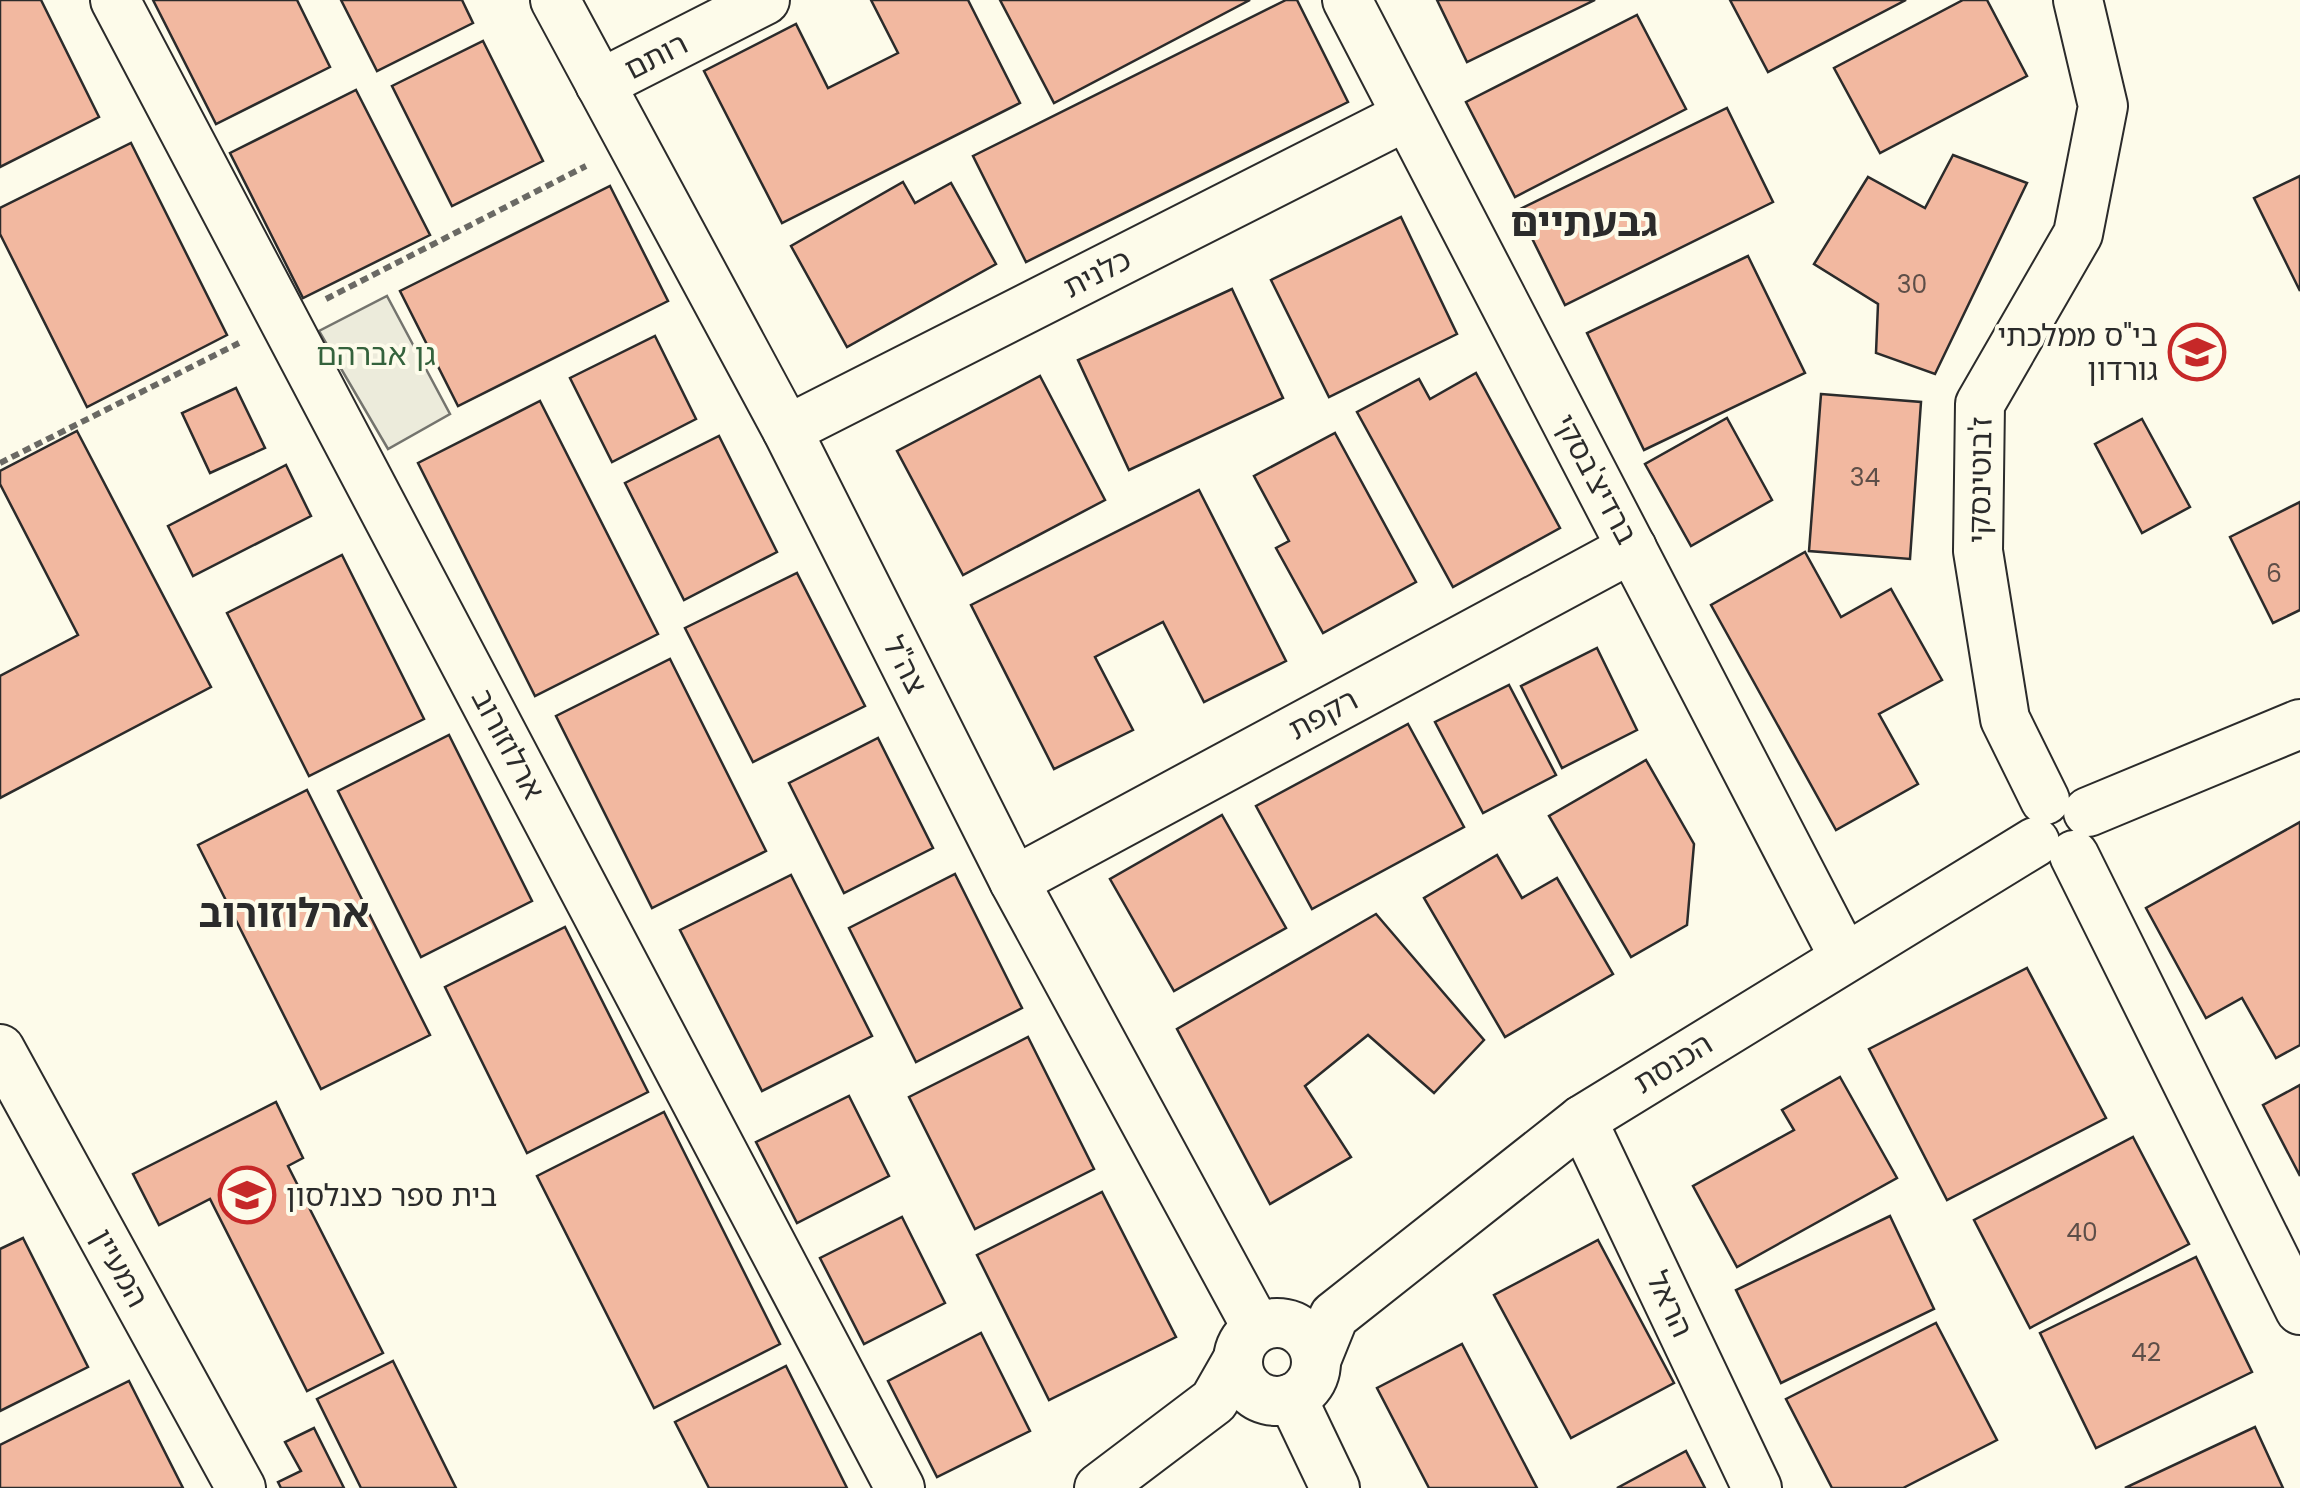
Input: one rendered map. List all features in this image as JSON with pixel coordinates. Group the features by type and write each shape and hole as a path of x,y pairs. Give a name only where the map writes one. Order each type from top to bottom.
{"street":[{"name":"ארלוזורוב","path":"115,0 900,1488"},
{"name":"צה\"ל","path":"555,0 787,430 1014,881 1259,1337 1247,1388 1277,1399"},
{"name":"רותם","path":"600,84 765,0"},
{"name":"ברדיצ'בסקי","path":"1347,0 1844,957"},
{"name":"ז'בוטינסקי","path":"2078,0 2103,106 2078,234 1980,404 1978,551 1999,682 2006,718 2300,1310"},
{"name":"כלנית","path":"787,430 1406,116"},
{"name":"רקפת","path":"1014,881 1632,548"},
{"name":"הכנסת","path":"1325,1337 1582,1120 2061,827 2300,724"},
{"name":"המעיין","path":"0,1049 241,1488"},
{"name":"הראל","path":"1582,1120 1757,1488"},
{"path":"1099,1488 1214,1401 1259,1337 1325,1337 1308,1387 1277,1399 1214,1401"},
{"path":"1277,1399 1335,1488"}],"green space":[{"name":"גן אברהם","path":"387,296 450,414 388,449 319,331"}],"building":[{"path":"0,0 41,0 99,117 0,167"},
{"path":"153,0 297,0 330,67 216,124"},
{"path":"341,0 462,0 473,23 377,71"},
{"path":"871,0 968,0 1020,103 782,223 704,71 796,24 828,88 898,53"},
{"path":"1000,0 1250,0 1054,103"},
{"path":"1286,0 1297,0 1348,102 1026,262 973,156"},
{"path":"1437,0 1595,0 1467,62"},
{"path":"1730,0 1906,0 1768,72"},
{"path":"1963,0 1987,0 2027,76 1880,153 1834,68"},
{"path":"1637,15 1686,109 1515,197 1466,102"},
{"path":"483,41 543,161 452,206 392,86"},
{"path":"356,90 430,235 303,298 230,153"},
{"path":"1727,108 1773,202 1565,305 1518,210"},
{"path":"131,143 227,335 87,407 0,234 0,208"},
{"path":"1953,155 2027,183 1935,374 1876,353 1878,304 1814,264 1868,177 1925,208"},
{"path":"2300,176 2300,291 2254,198"},
{"path":"903,182 915,203 951,183 996,264 847,347 791,246"},
{"path":"610,186 668,301 458,406 400,291"},
{"path":"1401,217 1457,334 1329,397 1271,280"},
{"path":"1748,256 1805,373 1644,450 1587,333"},
{"path":"1232,289 1283,398 1129,470 1078,360"},
{"path":"655,336 696,419 612,462 570,378"},
{"path":"1476,373 1560,528 1453,587 1357,412 1419,379 1430,399"},
{"path":"1040,376 1105,500 963,575 897,451"},
{"path":"236,388 265,448 210,473 182,413"},
{"path":"1821,394 1921,402 1910,559 1809,551"},
{"path":"540,401 658,634 535,696 418,463"},
{"path":"1727,418 1772,500 1691,546 1645,464"},
{"path":"2142,419 2190,507 2142,533 2095,444"},
{"path":"77,431 211,687 0,798 0,676 78,635 0,484 0,471"},
{"path":"1335,433 1416,582 1323,633 1276,548 1289,541 1254,476"},
{"path":"719,436 777,552 684,600 625,483"},
{"path":"286,465 311,516 193,576 168,526"},
{"path":"1199,490 1286,661 1204,702 1163,622 1095,657 1133,730 1054,769 971,605"},
{"path":"2300,502 2300,610 2273,623 2230,537"},
{"path":"1805,552 1841,617 1891,589 1942,680 1879,714 1918,784 1836,830 1711,605"},
{"path":"342,555 424,719 309,776 227,613"},
{"path":"797,573 865,706 753,762 685,628"},
{"path":"1597,648 1637,730 1562,768 1521,686"},
{"path":"670,659 766,851 652,908 556,716"},
{"path":"1509,685 1556,775 1483,813 1435,722"},
{"path":"1408,724 1464,827 1312,909 1256,806"},
{"path":"449,735 532,901 421,957 338,791"},
{"path":"878,738 933,848 844,893 789,783"},
{"path":"1646,760 1694,844 1687,925 1631,957 1549,816"},
{"path":"307,790 430,1035 321,1089 198,845"},
{"path":"1222,815 1286,928 1174,991 1110,879"},
{"path":"2300,822 2300,1045 2276,1058 2242,998 2206,1018 2146,908"},
{"path":"1497,855 1522,898 1557,878 1613,974 1505,1037 1424,898"},
{"path":"955,874 1022,1008 916,1062 849,928"},
{"path":"791,875 872,1036 762,1091 680,930"},
{"path":"1376,914 1484,1040 1434,1093 1368,1035 1305,1086 1351,1157 1270,1204 1177,1029"},
{"path":"565,927 648,1092 527,1153 445,987"},
{"path":"2027,968 2106,1118 1947,1200 1869,1049"},
{"path":"1028,1037 1094,1169 975,1229 909,1097"},
{"path":"1840,1077 1897,1178 1737,1267 1693,1186 1794,1130 1782,1110"},
{"path":"2300,1085 2300,1176 2263,1105"},
{"path":"849,1096 889,1176 797,1223 756,1142"},
{"path":"276,1102 303,1158 288,1166 383,1353 307,1391 210,1199 159,1225 133,1174"},
{"path":"664,1112 780,1344 654,1408 537,1176"},
{"path":"2133,1137 2189,1244 2030,1328 1974,1220"},
{"path":"1102,1192 1176,1337 1049,1400 977,1255"},
{"path":"1890,1216 1934,1309 1781,1383 1736,1290"},
{"path":"902,1217 945,1303 864,1344 820,1258"},
{"path":"23,1238 88,1367 0,1411 0,1249"},
{"path":"1598,1240 1674,1383 1571,1438 1494,1295"},
{"path":"2196,1257 2252,1372 2096,1448 2040,1333"},
{"path":"1936,1323 1997,1440 1903,1488 1832,1488 1786,1399"},
{"path":"981,1333 1030,1431 937,1477 888,1381"},
{"path":"1462,1344 1537,1488 1429,1488 1377,1388"},
{"path":"393,1361 456,1488 361,1488 317,1399"},
{"path":"786,1366 847,1488 709,1488 675,1422"},
{"path":"129,1381 183,1488 0,1488 0,1445"},
{"path":"2255,1427 2283,1488 2125,1488"},
{"path":"314,1428 344,1488 281,1488 278,1482 301,1471 285,1442"},
{"path":"1686,1451 1705,1488 1617,1488"}],"place":[{"name":"בי\"ס ממלכתי גורדון","path":"2197,352"},
{"name":"בית ספר כצנלסון","path":"247,1195"}],"district":[{"name":"גבעתיים","path":"1584,222"},
{"name":"ארלוזורוב","path":"284,913"}]}
